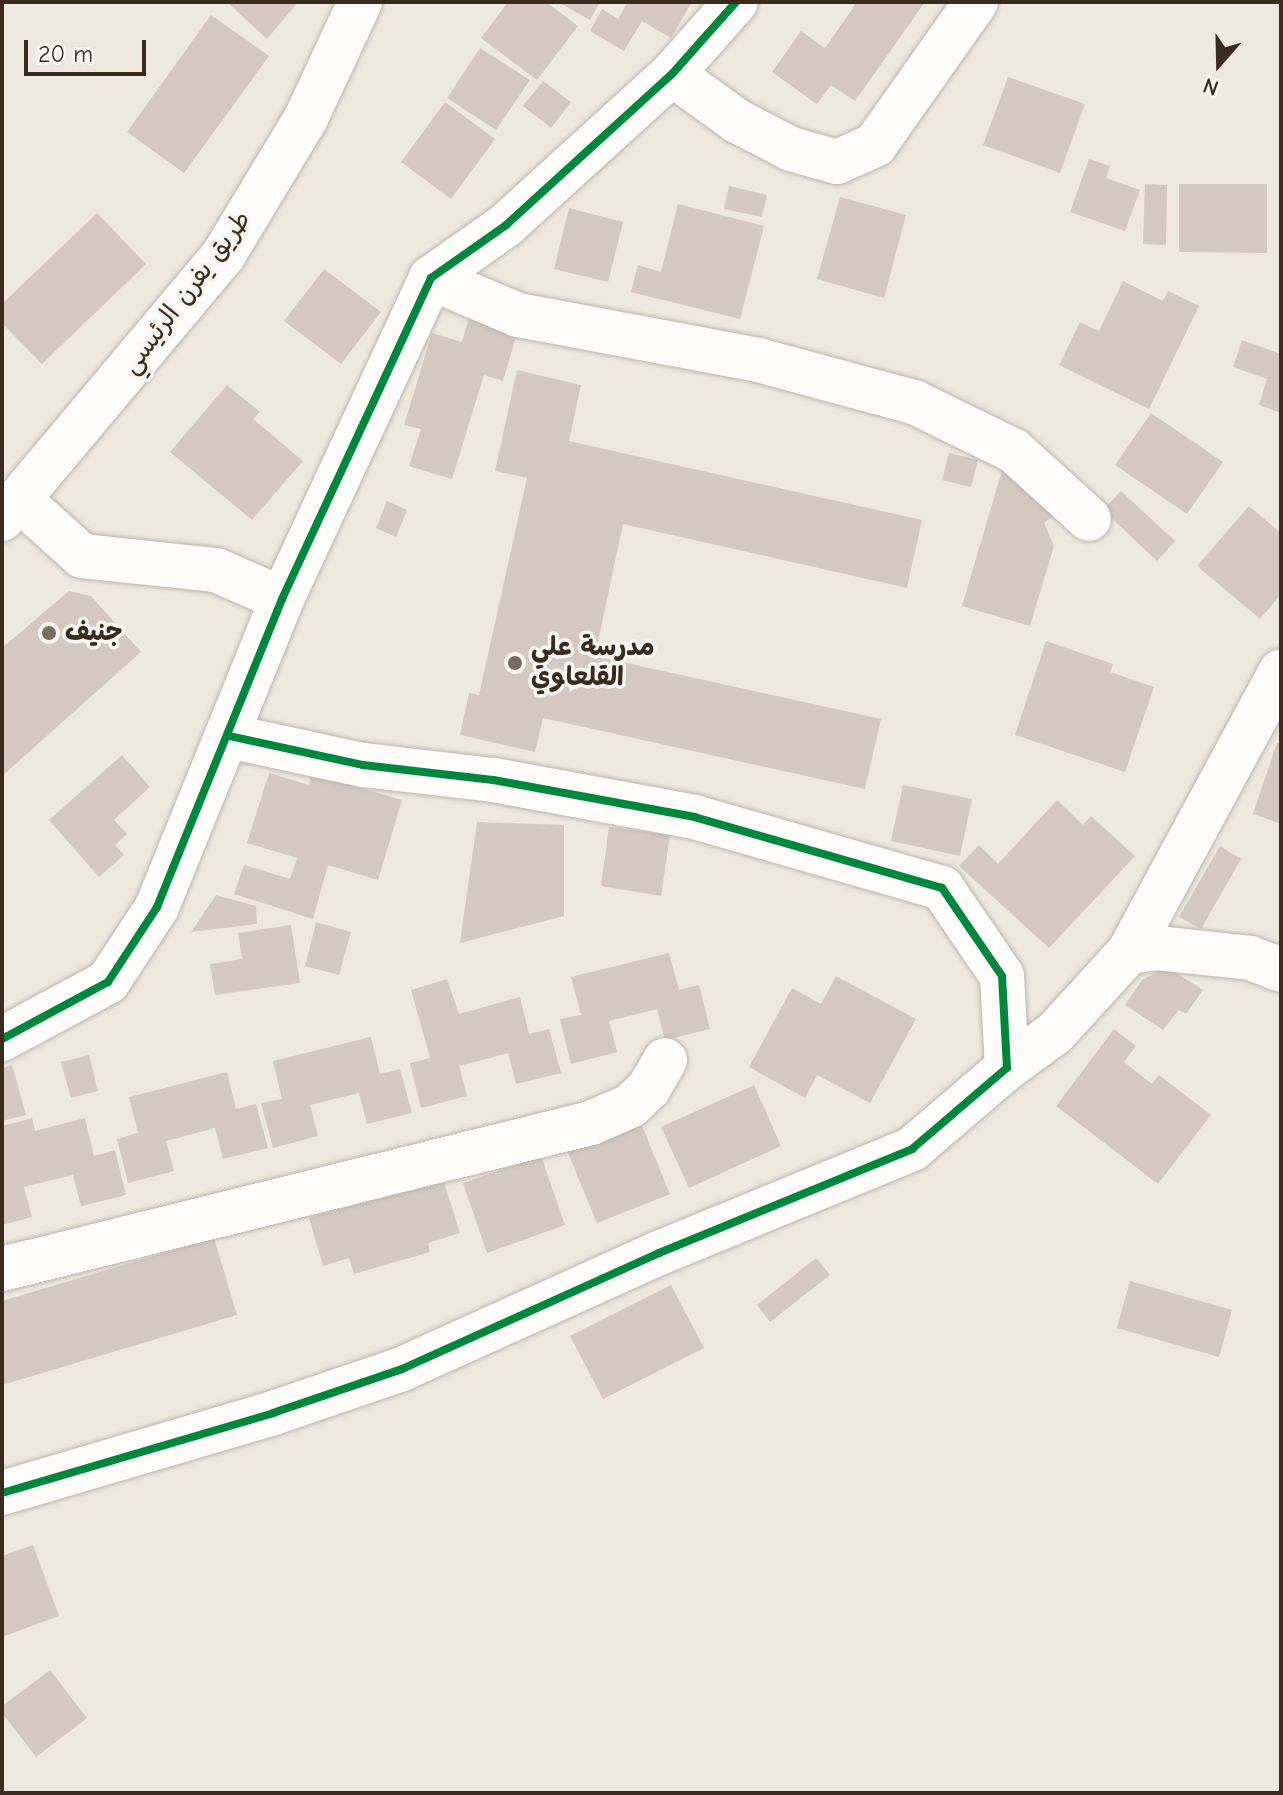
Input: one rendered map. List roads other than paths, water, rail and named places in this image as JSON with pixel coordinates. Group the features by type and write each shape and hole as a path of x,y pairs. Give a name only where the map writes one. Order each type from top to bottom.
{"street":[{"name":"طريق يفرن الرئيسي","path":"11,510 224,254 306,118 360,2"},
{"path":"2,1039 108,982 157,907 229,736 282,599 431,278 506,225 672,74 736,2"},
{"path":"672,74 737,121 791,149 837,162 875,145 976,2"},
{"path":"431,278 518,315 758,360 914,402 1014,451 1089,519"},
{"path":"11,510 82,556 216,570 282,599"},
{"path":"2,1493 273,1413 402,1369 659,1253 912,1149 1007,1068 1055,1033 1129,952 1281,671"},
{"path":"229,736 363,765 493,780 695,817 942,888 1002,976 1007,1068"},
{"path":"1129,952 1157,948 1250,958 1281,970"},
{"path":"2,1269 591,1123 630,1106 649,1088 665,1060"}],"place":[{"name":"جنيف","path":"49,633"},
{"name":"مدرسة علي القلعاوي","path":"515,663"}]}
